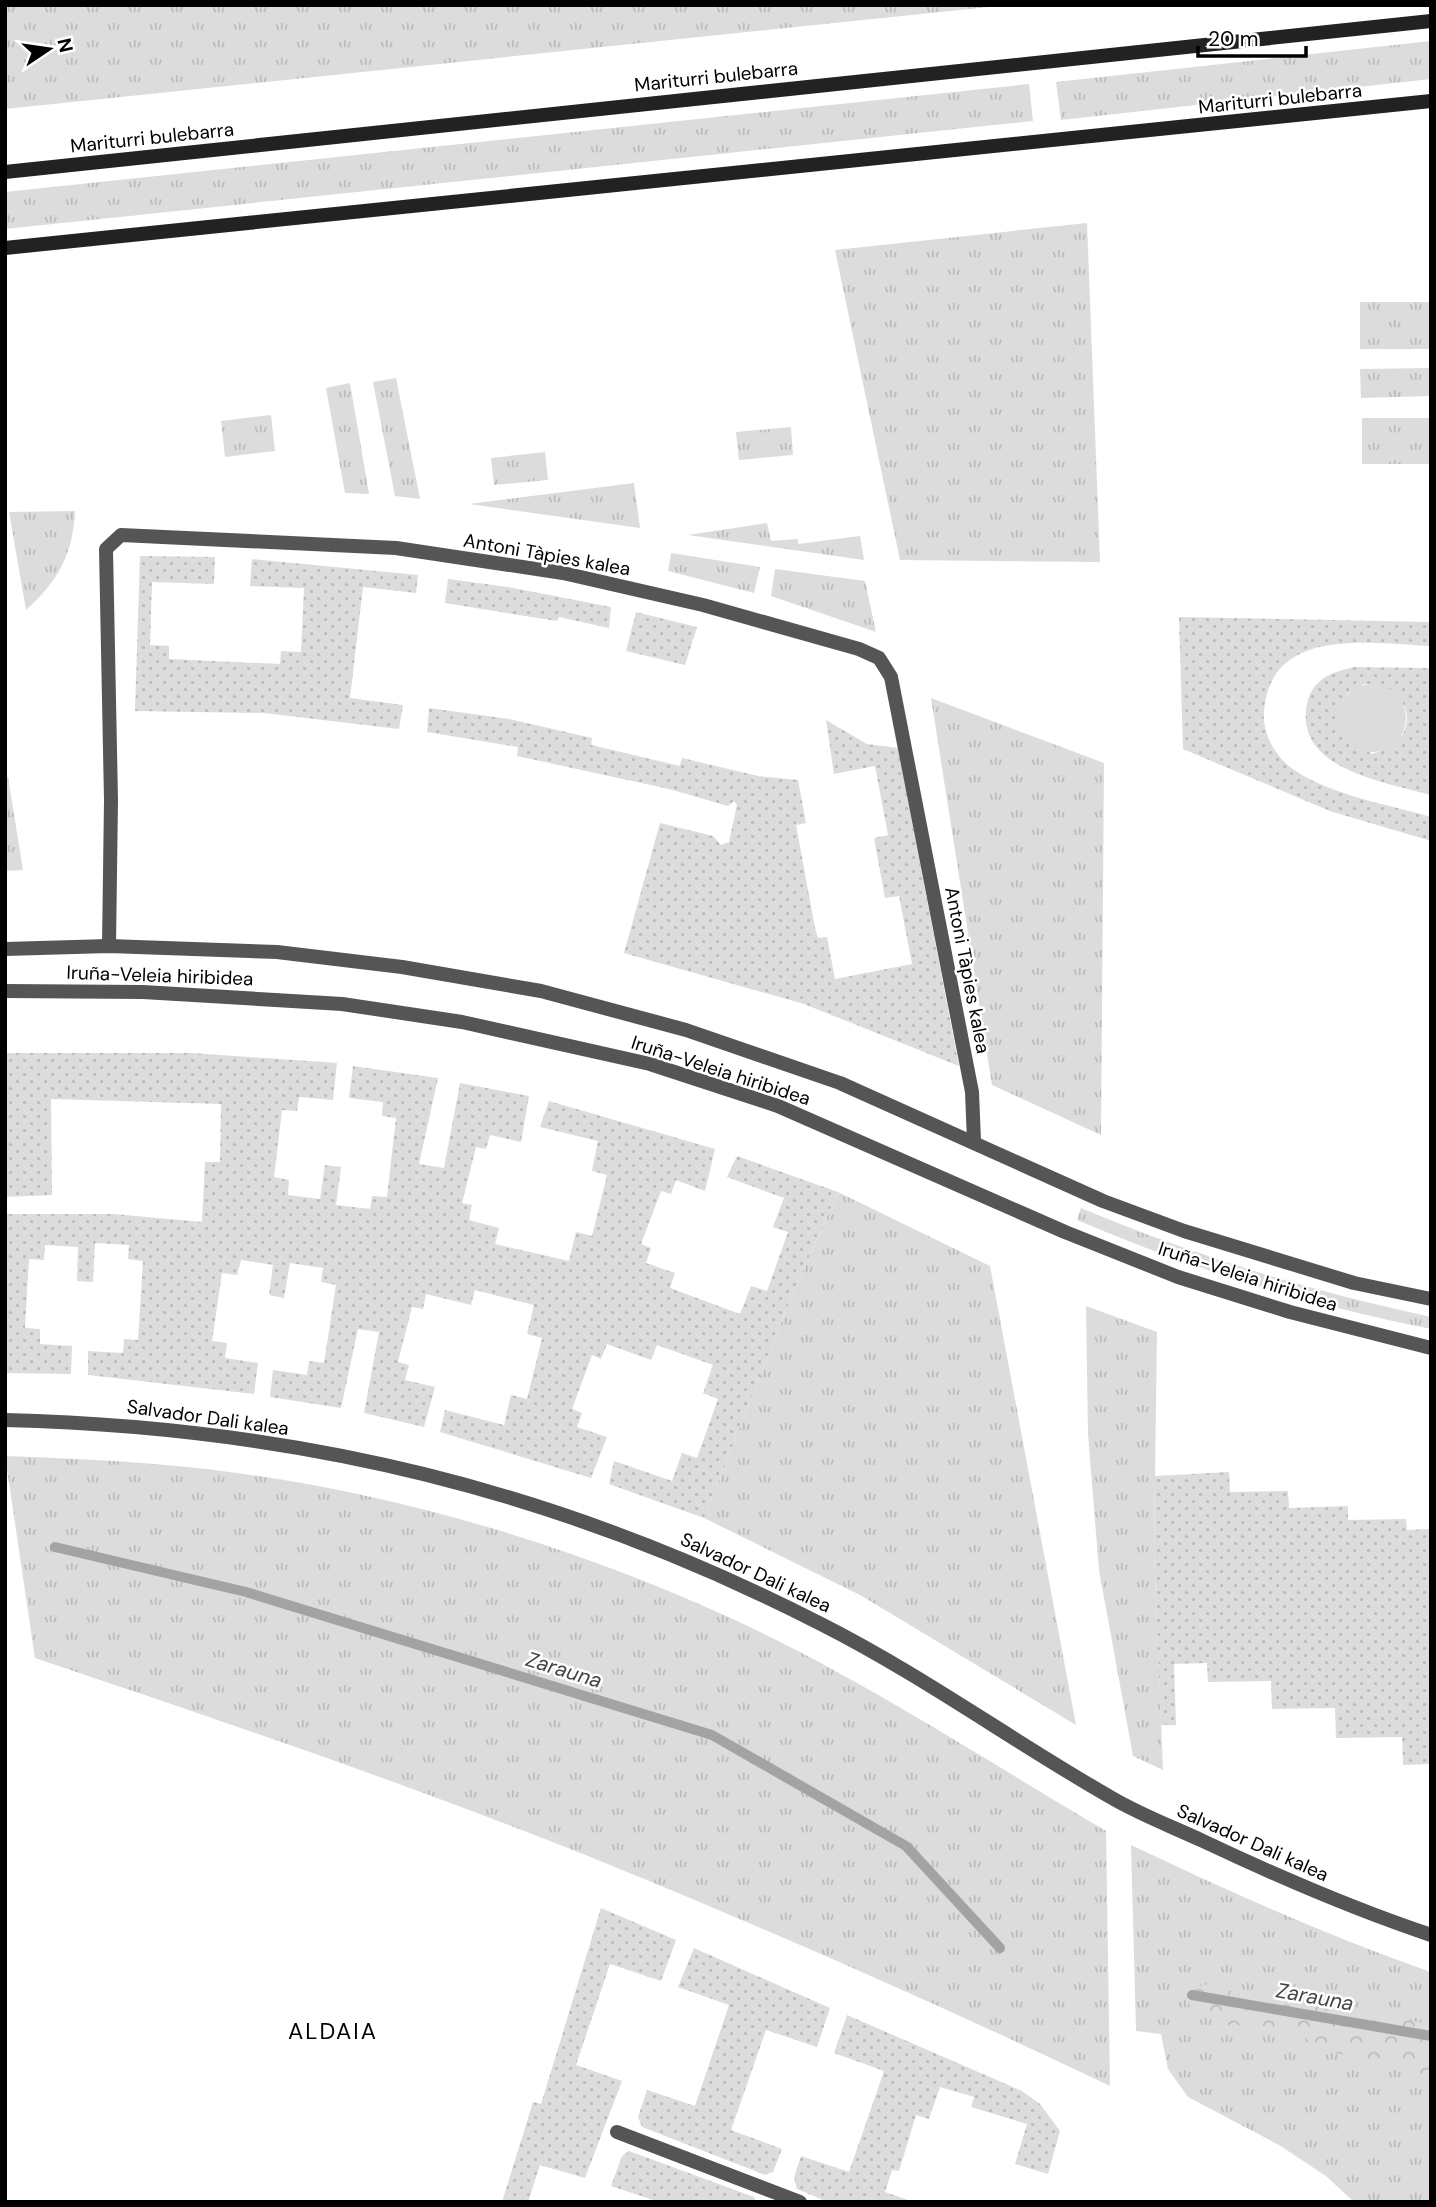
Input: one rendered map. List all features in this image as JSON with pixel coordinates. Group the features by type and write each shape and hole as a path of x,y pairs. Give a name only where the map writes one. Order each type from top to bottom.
{"main road":[{"name":"Mariturri bulebarra","path":"5,172 1431,21"},
{"name":"Mariturri bulebarra","path":"5,248 1431,101"}],"street":[{"name":"Antoni Tàpies kalea","path":"109,946 111,800 106,549 121,535 396,548 564,573 691,602 859,649 879,658 891,677 972,1092 974,1141"},
{"name":"Iruña-Veleia hiribidea","path":"5,949 109,946 277,952 402,967 541,991 712,1038 840,1083 1103,1201 1184,1231 1354,1283 1431,1299"},
{"name":"Iruña-Veleia hiribidea","path":"5,991 143,992 342,1004 462,1022 650,1064 778,1106 1065,1232 1178,1277 1290,1312 1431,1348"},
{"name":"Salvador Dali kalea","path":"5,1420 110,1423 253,1441 441,1476 544,1506 699,1564 825,1625 1115,1800 1264,1870 1371,1916 1431,1936"},
{"path":"617,2132 800,2202"}],"green space":[{"path":"5,5 1008,5 5,109"},
{"path":"1431,41 1431,79 1061,120 1056,82"},
{"path":"1029,84 1033,121 5,229 5,192"},
{"path":"1087,223 1100,562 900,560 835,250"},
{"path":"1360,302 1431,302 1431,349 1360,349"},
{"path":"1431,368 1431,396 1361,398 1360,369"},
{"path":"396,378 420,499 395,496 373,382"},
{"path":"350,383 369,494 345,493 326,388"},
{"path":"271,415 275,451 225,457 221,421"},
{"path":"1362,418 1431,418 1431,464 1362,464"},
{"path":"791,427 793,455 739,460 736,432"},
{"path":"545,452 548,480 494,485 491,458"},
{"path":"634,483 640,528 469,504"},
{"path":"75,511 71,541 62,566 47,588 26,610 9,512"},
{"path":"767,523 771,541 798,539 798,544 860,536 864,560 688,535"},
{"path":"671,553 760,567 754,593 668,571"},
{"path":"140,556 215,557 214,584 152,582 150,645 169,646 169,659 280,664 281,651 301,652 304,588 250,586 252,559 418,575 416,593 363,587 350,698 403,705 399,729 264,713 135,711"},
{"path":"775,569 865,581 876,632 771,596"},
{"path":"448,579 508,587 611,607 609,628 559,617 557,621 445,603"},
{"path":"636,612 697,627 685,665 626,651"},
{"path":"1179,617 1431,622 1431,646 1354,643 1304,652 1285,664 1271,683 1264,719 1271,744 1287,765 1310,779 1343,793 1431,817 1431,841 1330,811 1183,749"},
{"path":"1431,668 1431,795 1368,778 1346,769 1328,758 1314,744 1307,726 1307,704 1310,695 1313,688 1324,678 1346,669","holes":["1364,684 1382,687 1403,704 1407,716 1406,727 1388,748 1371,754 1338,712 1347,694"]},
{"path":"1365,684 1379,684 1391,689 1401,699 1406,718 1401,737 1391,747 1379,752 1365,752 1353,747 1343,737 1338,725 1338,711 1343,699 1353,689"},
{"path":"931,698 1104,763 1101,1135 992,1085"},
{"path":"429,708 509,719 592,738 591,745 680,766 682,758 758,776 798,780 806,823 796,825 815,928 818,938 827,937 835,979 912,964 899,896 885,898 874,838 888,835 875,766 834,774 826,720 867,744 898,748 959,1066 804,1004 624,953 660,823 713,836 721,845 729,842 737,805 734,801 728,806 669,789 517,756 518,747 427,732"},
{"path":"8,777 23,870 5,871 5,778"},
{"path":"5,1053 192,1053 337,1063 333,1100 299,1097 297,1111 282,1110 274,1177 289,1180 288,1195 320,1199 325,1165 341,1167 336,1205 370,1209 372,1196 387,1197 396,1118 382,1116 383,1102 349,1098 353,1066 438,1078 419,1164 444,1168 460,1083 529,1096 521,1142 490,1135 486,1149 476,1147 462,1203 472,1205 469,1220 499,1228 495,1244 569,1261 576,1232 592,1236 607,1175 592,1171 598,1141 540,1127 549,1101 715,1149 705,1191 676,1180 671,1194 661,1191 641,1244 651,1248 646,1263 675,1273 670,1288 740,1314 751,1286 767,1291 788,1232 773,1227 784,1198 727,1177 737,1156 838,1192 792,1295 704,1518 609,1484 614,1461 672,1481 682,1453 697,1458 718,1399 703,1393 713,1365 657,1345 651,1360 607,1344 601,1359 592,1355 572,1409 582,1413 577,1427 607,1437 591,1478 440,1432 445,1410 504,1425 511,1395 527,1399 542,1338 527,1334 534,1305 475,1290 471,1305 426,1294 423,1309 412,1307 398,1362 409,1365 405,1380 435,1387 424,1427 364,1413 379,1332 358,1329 341,1408 270,1397 273,1370 307,1375 309,1361 324,1363 336,1285 321,1282 323,1268 290,1263 284,1298 269,1295 273,1265 241,1260 237,1275 222,1273 212,1341 227,1343 225,1358 258,1363 254,1394 88,1375 88,1351 123,1353 124,1339 138,1340 143,1261 128,1259 129,1245 95,1243 93,1282 77,1281 78,1247 45,1245 44,1260 29,1259 25,1328 40,1329 40,1344 72,1346 71,1374 5,1373 5,1214 114,1214 202,1222 205,1162 220,1162 221,1104 51,1099 52,1195 5,1197"},
{"path":"838,1192 990,1266 1076,1725 860,1595 704,1518 792,1295"},
{"path":"1081,1208 1167,1242 1254,1271 1431,1317 1431,1329 1340,1309 1207,1270 1077,1220"},
{"path":"1086,1306 1157,1332 1154,1550 1163,1770 1133,1756 1099,1570 1088,1434"},
{"path":"5,1456 145,1463 250,1475 422,1509 508,1533 592,1561 674,1593 754,1629 865,1687 1106,1831 1110,2086 848,1966 583,1854 242,1728 35,1658"},
{"path":"1229,1472 1230,1492 1288,1491 1289,1508 1348,1506 1348,1520 1406,1519 1407,1530 1431,1529 1431,1764 1403,1765 1402,1737 1336,1738 1335,1708 1272,1709 1271,1681 1208,1682 1207,1663 1174,1664 1176,1725 1161,1725 1154,1550 1155,1476"},
{"path":"1131,1845 1279,1913 1431,1972 1431,2202 1354,2202 1326,2176 1279,2145 1188,2097 1168,2069 1161,2034 1136,2031"},
{"path":"601,1908 676,1940 661,1981 610,1964 576,2065 622,2081 585,2178 540,2165 528,2202 502,2202 533,2102 541,2104"},
{"path":"694,1948 830,2008 817,2047 766,2030 731,2130 782,2149 773,2172 765,2175 642,2127 638,2117 647,2090 695,2106 729,2005 678,1987"},
{"path":"1213,1983 1237,1994 1431,2024 1431,2077 1398,2065 1318,2050 1294,2027 1228,2025 1189,2006 1191,1988"},
{"path":"847,2015 1022,2091 1040,2104 1060,2131 1048,2174 1015,2164 1027,2124 971,2107 974,2097 940,2087 929,2119 916,2115 899,2171 892,2170 885,2192 914,2202 828,2202 797,2189 794,2177 801,2156 849,2172 884,2071 834,2053"},
{"path":"629,2151 754,2197 756,2202 659,2202 611,2186 622,2156"}],"waterway":[{"name":"Zarauna","path":"55,1547 246,1592 712,1735 906,1846 1000,1948"},
{"name":"Zarauna","path":"1192,1995 1431,2036"}],"district":[{"name":"ALDAIA","path":"333,2031"}]}
